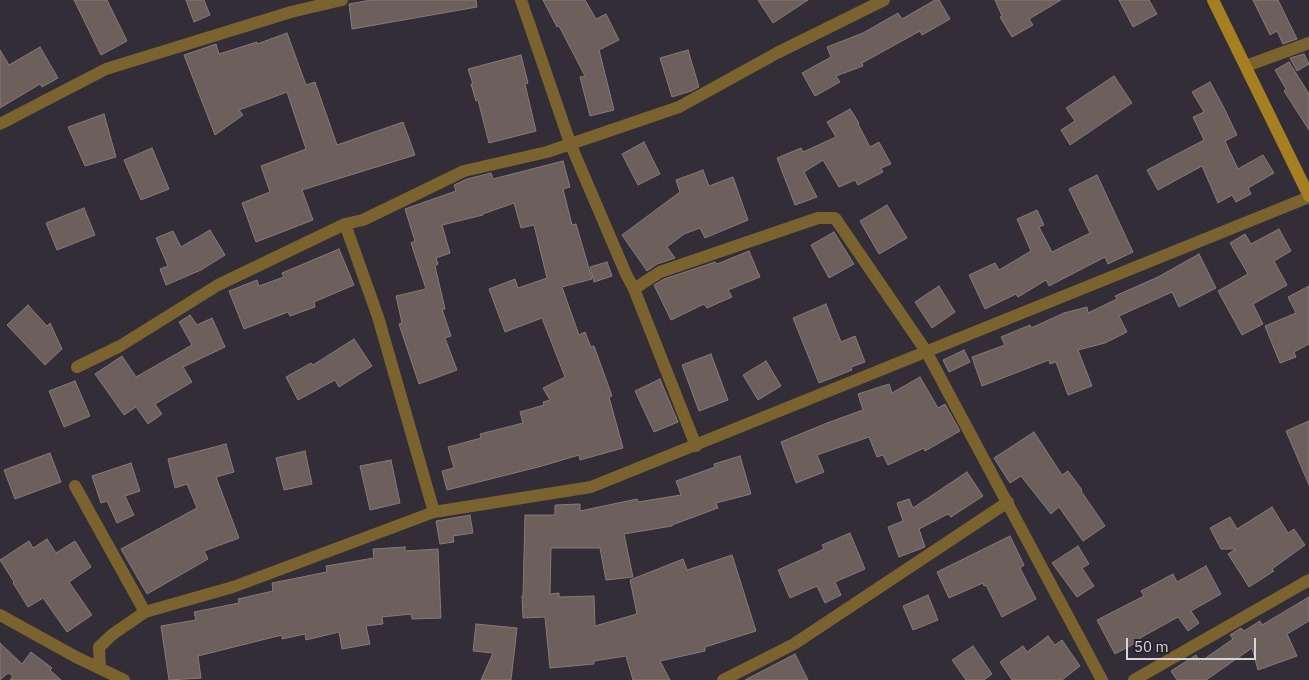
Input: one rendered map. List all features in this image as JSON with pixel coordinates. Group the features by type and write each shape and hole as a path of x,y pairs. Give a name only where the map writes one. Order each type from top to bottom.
{"main road":[{"path":"1213,0 1309,197"}],"street":[{"path":"0,124 106,69 291,12 342,0"},
{"path":"521,0 570,143 634,289 696,446"},
{"path":"77,367 120,346 218,285 345,224 363,220 464,171 547,152 570,143 593,138 679,107 778,53 884,0"},
{"path":"1246,66 1309,43"},
{"path":"100,668 99,647 113,634 145,612 233,586 434,512 591,487 1309,197"},
{"path":"634,289 660,272 818,218 835,218 926,351 1102,680"},
{"path":"345,224 378,317 434,512"},
{"path":"75,486 145,612"},
{"path":"724,680 794,644 1008,502"},
{"path":"1134,680 1309,580"},
{"path":"0,615 76,657 124,680"}],"building":[{"path":"74,0 107,0 127,41 101,55"},
{"path":"186,0 204,0 210,15 194,22"},
{"path":"371,0 476,0 477,7 352,29 349,4"},
{"path":"543,0 585,0 596,19 606,14 619,40 599,50 614,110 590,116 580,77 585,76"},
{"path":"758,0 808,0 773,23"},
{"path":"935,0 939,0 950,19 922,35 920,31 862,63 863,66 836,76 840,82 815,96 802,73 831,57 827,47 863,33 898,13 902,19"},
{"path":"995,0 1061,0 1029,19 1033,25 1012,37 1000,17 1002,16"},
{"path":"1119,0 1149,0 1157,14 1133,27"},
{"path":"1253,0 1278,0 1297,39 1283,44 1277,31 1270,35"},
{"path":"287,33 306,85 315,82 337,145 403,122 415,155 302,190 313,220 256,242 242,203 270,192 261,166 306,149 287,92 239,110 243,115 215,135 184,55 216,44 219,54 257,42 257,44"},
{"path":"40,47 58,78 42,87 40,84 0,108 0,50 9,65"},
{"path":"688,50 699,87 672,97 660,58"},
{"path":"1304,54 1309,64 1297,71 1290,58"},
{"path":"521,55 528,83 525,84 536,131 489,143 468,69"},
{"path":"1289,62 1309,94 1309,130 1284,91 1286,89 1275,70"},
{"path":"1114,76 1132,103 1070,145 1061,130 1075,121 1066,108"},
{"path":"1210,82 1237,135 1225,141 1238,169 1263,155 1274,173 1248,188 1251,194 1236,202 1232,195 1218,203 1202,166 1158,190 1147,170 1204,140 1193,117 1204,112 1192,92"},
{"path":"850,109 870,147 879,142 891,164 881,168 883,172 858,185 855,180 839,187 823,160 804,172 817,197 795,205 777,158 801,148 803,152 836,137 827,122"},
{"path":"104,114 116,157 85,166 68,127"},
{"path":"644,142 660,174 638,185 622,154"},
{"path":"152,148 169,189 141,200 124,160"},
{"path":"563,161 570,187 563,189 572,225 576,224 592,279 562,287 579,335 585,332 591,347 594,346 612,396 609,397 623,448 580,460 579,455 447,490 442,471 454,468 448,447 481,438 480,434 523,423 520,412 544,405 543,402 550,400 543,388 565,377 542,318 505,332 489,289 515,279 518,288 547,278 534,225 521,228 514,203 483,215 442,225 450,253 436,258 438,264 435,266 445,309 442,309 451,336 445,338 457,370 419,384 399,324 402,323 396,296 426,289 411,243 415,241 405,209 456,191 454,185 467,179 491,173 493,179"},
{"path":"703,170 709,186 733,177 748,220 705,238 700,228 684,234 667,247 675,258 657,264 647,271 622,235 680,192 676,180"},
{"path":"1097,175 1133,252 1108,264 1105,257 1049,286 1046,280 1018,297 1016,294 985,309 969,275 995,263 999,270 1031,251 1017,219 1037,210 1044,225 1039,227 1052,252 1090,233 1069,189"},
{"path":"887,205 907,238 879,254 860,221"},
{"path":"84,208 95,235 57,250 46,223"},
{"path":"1279,229 1291,251 1274,261 1287,285 1253,304 1263,324 1242,335 1218,291 1248,274 1230,243 1245,234 1251,244"},
{"path":"210,230 225,255 201,270 166,285 160,269 168,266 156,238 173,231 181,247"},
{"path":"834,232 854,264 829,278 811,245"},
{"path":"339,249 354,285 314,302 315,307 290,316 288,312 244,329 229,291 257,280 259,286 284,277 282,273"},
{"path":"749,251 760,277 728,290 732,297 707,308 704,304 671,320 654,285 664,279 715,262 717,264"},
{"path":"1199,254 1216,288 1179,307 1172,292 1119,316 1127,332 1105,343 1078,350 1092,386 1068,395 1056,362 1050,364 1049,360 982,386 972,357 1005,345 1001,337 1030,325 1031,328 1064,313 1087,307 1088,313 1117,299 1115,296 1158,277"},
{"path":"607,262 612,276 594,282 590,267"},
{"path":"939,286 955,312 932,328 915,302"},
{"path":"1309,286 1309,344 1294,352 1296,357 1280,363 1265,326 1296,313 1288,297"},
{"path":"826,304 841,342 855,336 865,362 851,367 852,370 819,383 793,318"},
{"path":"28,305 47,326 50,323 62,349 45,365 7,325"},
{"path":"190,315 197,325 212,318 225,347 183,367 192,382 155,404 162,414 148,424 136,407 124,415 95,374 122,356 136,377 192,345 179,322"},
{"path":"354,339 372,366 339,387 335,380 298,400 286,377 311,363 313,365"},
{"path":"964,350 970,362 949,372 943,360"},
{"path":"711,354 728,400 699,411 682,365"},
{"path":"766,361 781,386 758,400 743,375"},
{"path":"920,377 938,408 945,404 960,431 925,451 924,448 888,465 883,455 877,457 869,437 817,455 824,472 796,483 781,442 863,410 858,394 889,384 892,393"},
{"path":"660,379 678,422 654,432 635,391"},
{"path":"75,381 90,416 64,427 49,391"},
{"path":"1309,421 1309,485 1286,431"},
{"path":"1034,432 1062,475 1068,471 1105,526 1083,541 1059,507 1051,514 1021,476 1010,483 994,458"},
{"path":"226,444 234,472 216,477 239,538 204,551 208,559 147,594 121,549 197,508 187,484 175,488 168,459"},
{"path":"305,451 312,484 284,490 276,458"},
{"path":"50,453 61,482 15,499 4,470"},
{"path":"740,456 751,494 716,503 718,508 672,526 624,534 633,577 606,580 600,548 551,548 550,594 559,593 559,597 594,596 595,626 637,614 630,580 683,559 687,570 732,555 756,631 705,647 705,651 660,661 670,680 633,680 626,656 594,661 594,664 550,668 545,617 523,618 525,515 555,515 555,505 580,504 580,511 637,499 638,502 681,495 676,481 715,467 714,464"},
{"path":"391,460 400,503 370,510 360,466"},
{"path":"131,463 140,491 125,496 134,515 117,523 107,501 101,503 92,476"},
{"path":"967,472 983,496 951,517 948,514 919,529 925,547 899,557 888,527 903,521 897,503 909,499 913,508"},
{"path":"1272,507 1288,533 1294,529 1305,545 1272,569 1274,571 1249,587 1228,554 1236,549 1221,549 1210,528 1230,517 1237,529"},
{"path":"470,515 473,533 453,536 454,542 440,544 436,521"},
{"path":"850,533 865,569 835,582 841,595 825,603 817,586 790,598 778,570 824,549 822,545"},
{"path":"1010,536 1024,565 1020,568 1036,599 1002,617 986,585 984,586 983,583 949,598 937,572"},
{"path":"47,539 56,553 75,541 91,567 69,582 92,615 67,632 43,598 28,607 0,560 29,541 33,548"},
{"path":"1078,546 1089,564 1082,568 1094,586 1077,597 1052,563"},
{"path":"405,547 405,551 438,549 441,618 412,619 411,614 382,617 383,624 366,626 370,644 342,649 339,632 306,640 305,634 282,639 282,635 198,656 201,678 169,680 161,626 196,620 194,612 239,603 238,599 273,591 272,583 327,572 326,566 374,558 373,549"},
{"path":"1206,566 1221,594 1191,611 1199,623 1188,631 1178,617 1115,654 1097,620 1144,596 1141,591 1173,574 1177,582"},
{"path":"928,595 938,620 913,630 903,606"},
{"path":"1309,597 1309,621 1287,634 1297,656 1258,670 1252,648 1206,680 1177,680 1171,671 1196,655 1200,662 1233,639 1230,635 1241,628 1244,631 1260,621 1262,625"},
{"path":"476,624 517,628 511,680 481,680 493,653 473,651"},
{"path":"1048,636 1055,645 1062,640 1080,666 1062,680 1012,680 1000,662 1023,646 1027,652"},
{"path":"0,643 22,664 31,652 52,668 50,670 61,680 10,680 13,676 8,673 0,680"},
{"path":"973,646 992,674 984,680 966,680 952,660"},
{"path":"795,654 808,680 745,680"}]}
